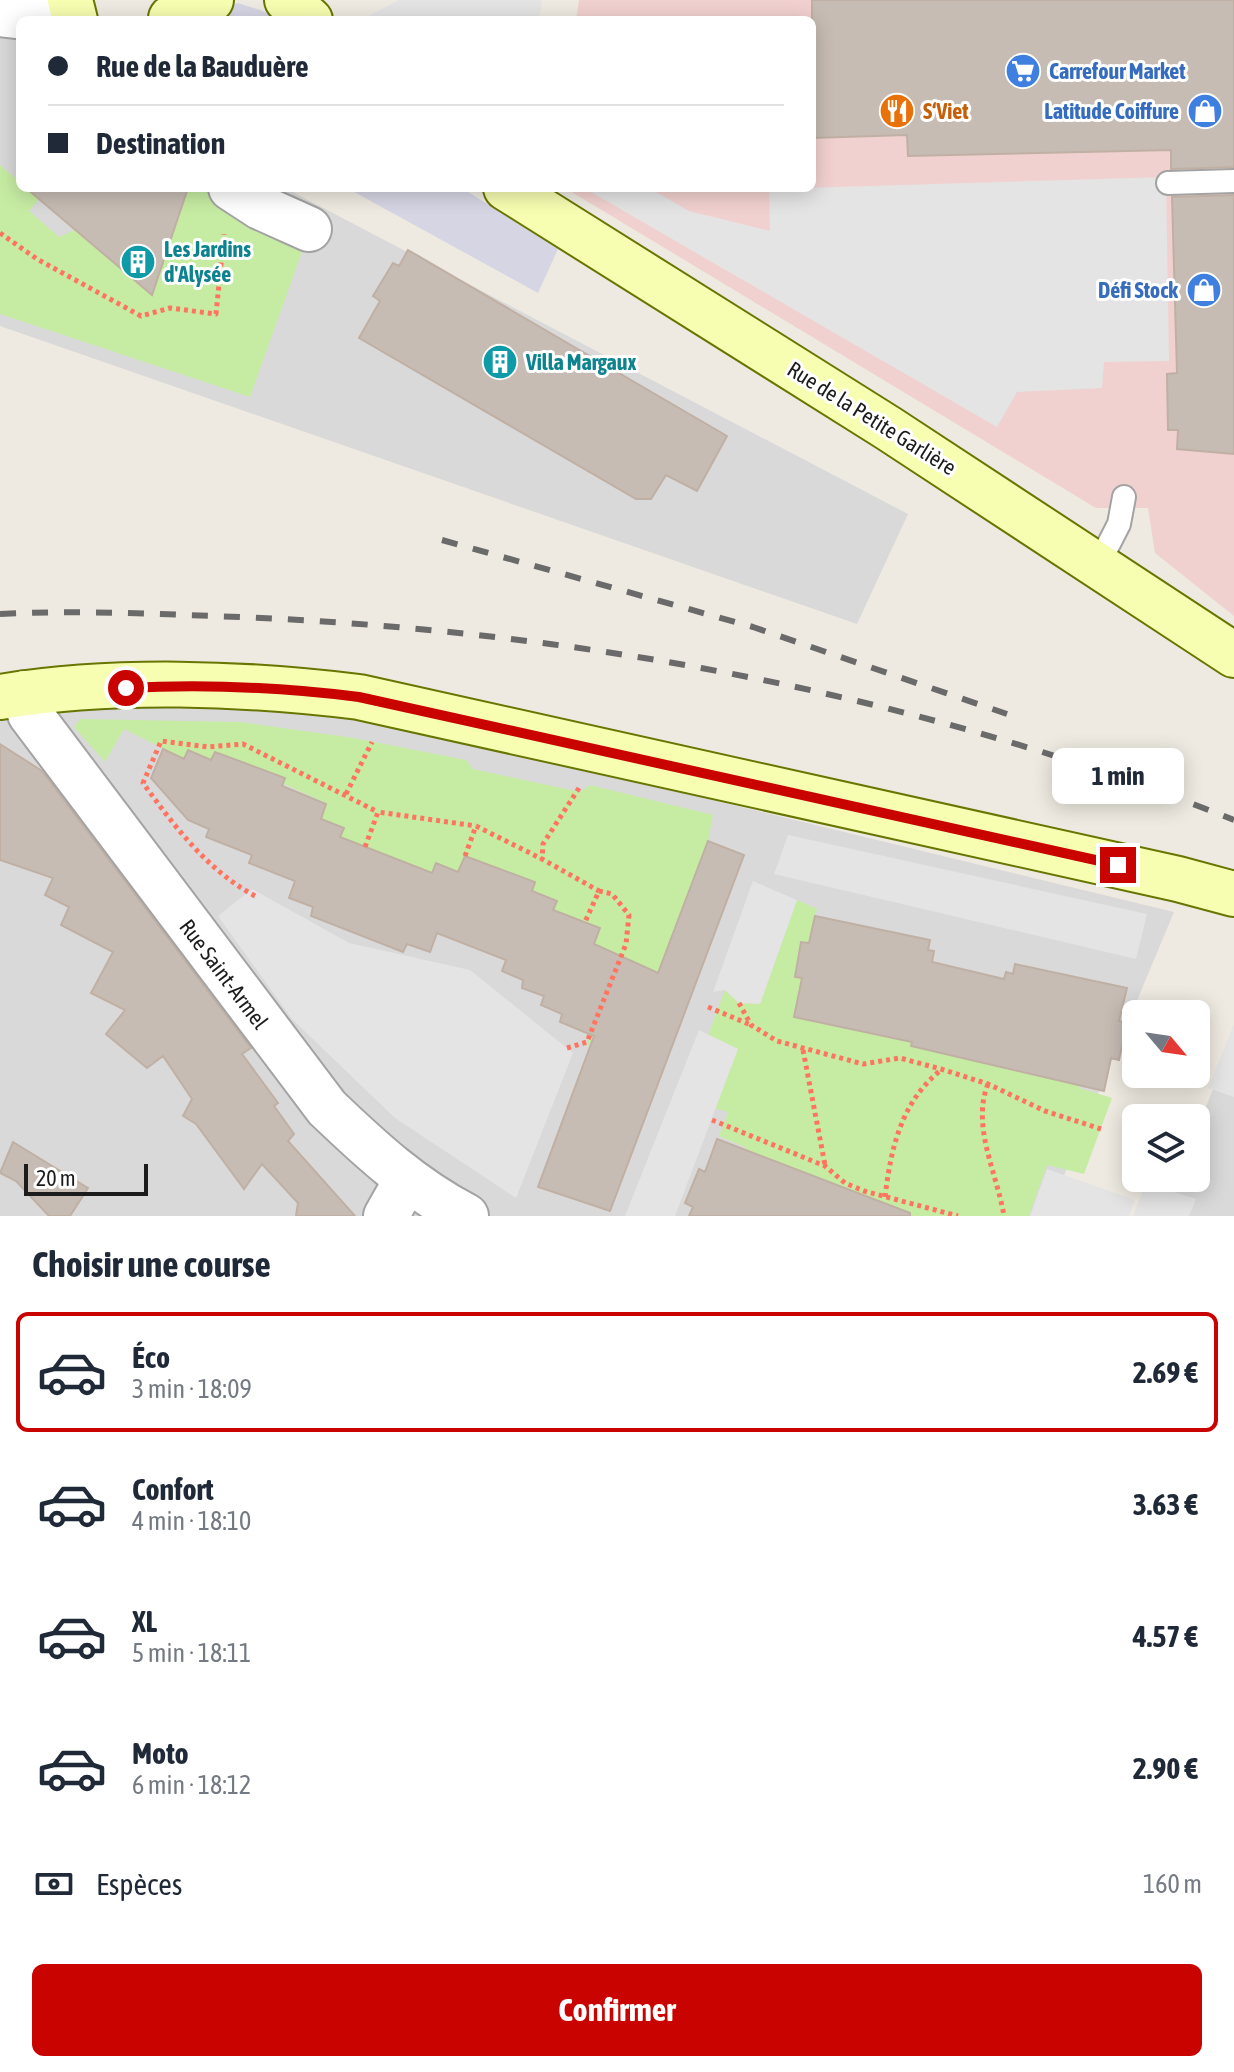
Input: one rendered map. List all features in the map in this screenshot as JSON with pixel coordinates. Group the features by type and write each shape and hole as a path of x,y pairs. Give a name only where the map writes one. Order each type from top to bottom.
{"street":[{"path":"173,13 211,0"},
{"path":"236,192 260,207 309,229"},
{"name":"Rue de la Petite Garlière","path":"512,192 1099,563 1234,655"},
{"path":"12,695 188,684 286,688 359,697 1234,894"},
{"name":"Rue Saint-Armel","path":"12,695 30,714 285,1055 397,1198 466,1216"}],"lane":[{"path":"1168,183 1234,181"},
{"path":"1099,563 1119,524 1124,497"}],"path":[{"path":"0,233 37,259 141,316 170,308 216,314 224,226 232,192"},
{"path":"346,794 379,731"},
{"path":"255,896 230,882 178,832 143,783 161,741 208,747 243,744 378,812 476,826 599,891 612,894 629,915 626,944 587,1042 567,1048"},
{"path":"542,859 543,844 577,794"},
{"path":"365,847 378,812"},
{"path":"465,856 476,826"},
{"path":"585,922 599,891"},
{"path":"739,1003 751,1025"},
{"path":"708,1007 751,1025 777,1041 803,1050 863,1064 900,1058 988,1084 1045,1111 1101,1129"},
{"path":"803,1050 825,1166"},
{"path":"885,1197 891,1154 903,1117 923,1084 941,1069"},
{"path":"988,1084 982,1110 985,1136 1004,1216"},
{"path":"712,1120 825,1166 845,1183 958,1216"}],"shaded area":[{"path":"0,0 16,16 16,192 293,192 908,514 857,624 0,326"},
{"path":"399,0 542,0 540,16 369,16"},
{"path":"579,0 1234,0 1234,616 1155,553 1148,508 1096,508 572,192 816,192 816,16 577,16"},
{"path":"238,3 273,16 207,16"},
{"path":"1166,177 1169,361 1104,362 1102,388 1017,392 997,427 591,192 656,192 689,211 770,231 769,192 816,192 816,188"},
{"path":"354,192 468,192 558,249 538,293"},
{"path":"313,703 1174,912 1137,1000 1122,1000 1122,1036 1047,1216 0,1216 0,708"},
{"path":"788,835 1147,914 1136,959 774,874"},
{"path":"753,881 797,900 760,1004 739,1003 725,990 713,992"},
{"path":"252,889 349,943 470,970 573,1053 516,1198 395,1118 292,1019 218,916"},
{"path":"1234,1024 1234,1097 1208,1088"},
{"path":"699,1030 738,1049 675,1216 625,1216"},
{"path":"1234,1038 1234,1216 1161,1216 1170,1192 1210,1192 1210,1104 1207,1104"},
{"path":"1047,1169 1135,1200 1129,1216 1030,1216"},
{"path":"1142,1192 1174,1192 1196,1199 1189,1216 1133,1216"}],"green space":[{"path":"0,165 16,179 16,192 31,192 39,199 29,211 59,237 75,230 151,295 185,192 208,192 303,249 250,397 0,314"},
{"path":"80,719 240,722 354,738 466,760 473,769 580,792 590,785 713,815 708,841 625,1062 589,1049 587,988 600,928 553,910 557,901 532,891 534,882 465,856 458,872 436,863 432,873 340,837 344,828 321,819 326,803 215,753 211,759 188,750 184,759 124,729 105,762 74,727"},
{"path":"797,900 817,909 809,943 801,943 795,976 802,978 794,1017 818,1022 820,1015 913,1035 912,1046 1080,1080 1079,1088 1112,1098 1084,1174 1047,1165 1029,1216 903,1216 809,1174 743,1154 745,1147 719,1136 728,1112 715,1108 708,1035 725,990 739,1003 760,1003"}],"building":[{"name":"Carrefour Market","path":"812,0 1234,0 1234,167 1171,169 1171,150 908,156 907,135 816,138 816,16 812,16"},
{"name":"Les Jardins d'Alysée","path":"31,192 187,192 152,295"},
{"name":"Défi Stock","path":"1234,195 1234,454 1177,449 1178,430 1168,430 1167,374 1177,373 1172,197"},
{"name":"Villa Margaux","path":"408,250 727,436 697,491 666,475 651,499 636,499 359,338 380,301 373,296 393,263 399,266"},
{"path":"0,744 42,771 251,1048 242,1054 278,1103 274,1106 294,1134 288,1141 355,1216 296,1216 298,1203 262,1164 244,1189 196,1124 183,1116 192,1099 163,1056 147,1068 106,1034 125,1010 91,993 113,952 61,925 69,907 45,895 53,878 0,860"},
{"path":"163,749 184,759 188,750 211,760 215,752 285,778 282,786 326,804 321,819 344,828 340,837 432,873 436,863 458,872 465,856 535,882 532,891 557,901 553,910 600,928 594,944 658,973 708,841 744,855 610,1211 538,1187 594,1036 560,1022 562,1014 541,1005 544,996 522,988 523,980 502,971 506,960 437,933 430,952 407,944 403,952 311,916 313,907 289,898 295,881 249,863 252,855 206,837 209,829 188,820 151,778"},
{"path":"815,916 930,940 928,950 934,951 932,962 1004,979 1006,972 1013,974 1015,964 1127,988 1119,1021 1122,1022 1122,1046 1119,1060 1111,1058 1104,1091 911,1046 912,1042 794,1017 802,978 795,977 801,942 809,943"},
{"path":"717,1139 910,1213 910,1216 689,1216 693,1207 685,1203 699,1169 705,1172"},
{"path":"13,1142 88,1188 70,1216 49,1216 16,1181 0,1173"}],"railway":[{"path":"442,540 753,627 1007,714"},
{"path":"0,614 150,614 367,625 494,637 620,654 746,676 870,704 993,737 1114,776 1234,820"}],"place":[{"name":"Carrefour Market","path":"1023,71"},
{"name":"S‘Viet","path":"897,111"},
{"name":"Latitude Coiffure","path":"1205,111"},
{"name":"Les Jardins d'Alysée","path":"138,262"},
{"name":"Défi Stock","path":"1204,290"},
{"name":"Villa Margaux","path":"500,362"}],"route":[{"path":"126,688 188,684 286,688 359,697 1118,865"}]}
